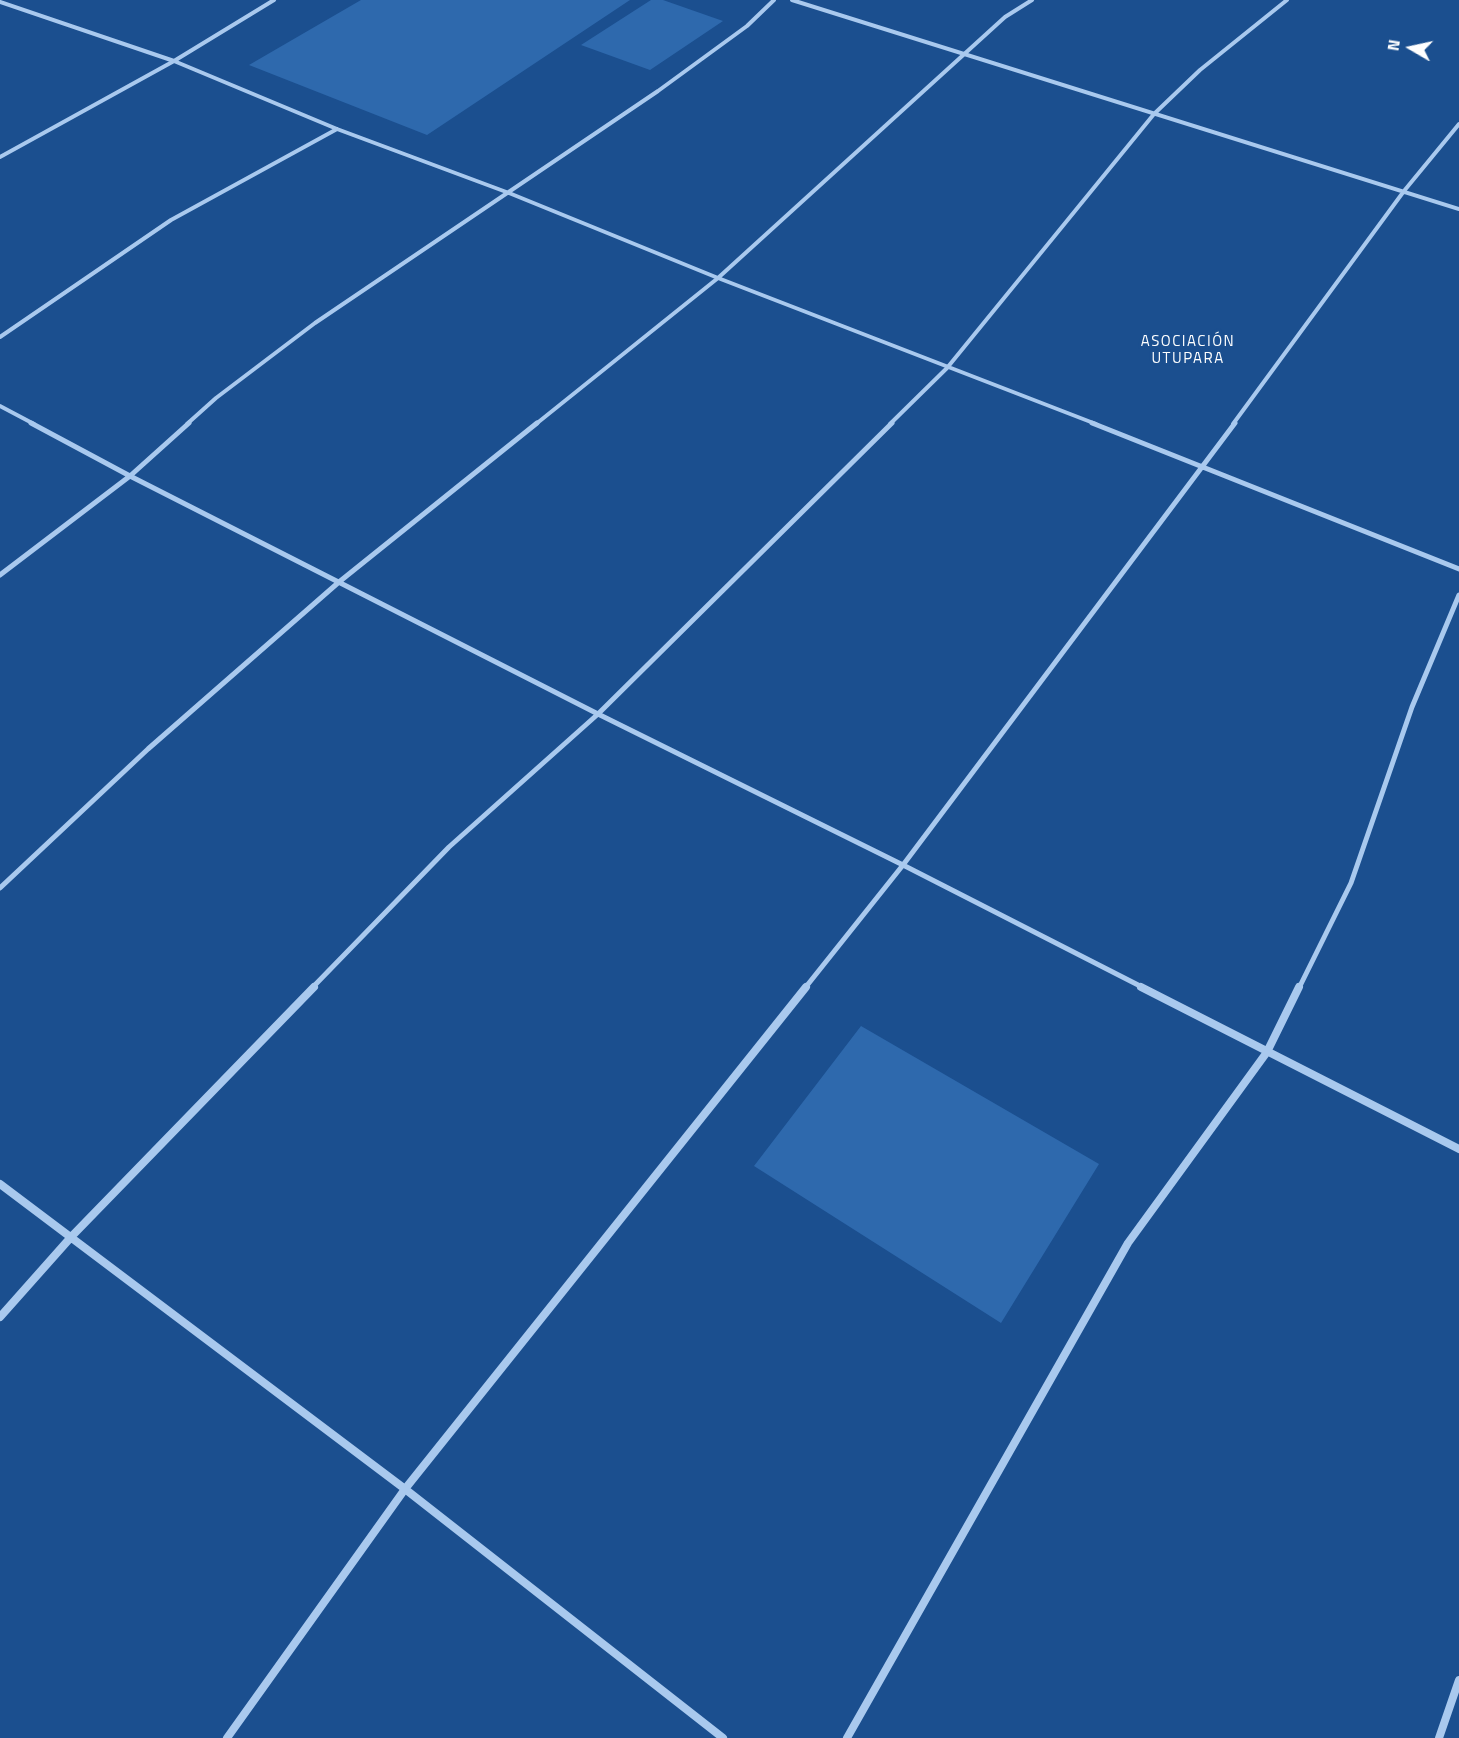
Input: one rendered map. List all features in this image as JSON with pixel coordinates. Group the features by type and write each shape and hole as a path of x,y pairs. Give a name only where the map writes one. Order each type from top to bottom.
{"street":[{"path":"0,157 174,62 274,0"},
{"path":"0,575 130,476 216,398 315,323 658,91 747,26 774,0"},
{"path":"792,0 1459,208"},
{"path":"0,888 148,749 339,582 718,278 1005,17 1032,0"},
{"path":"0,1317 72,1236 449,847 598,714 947,368 1154,114 1200,70 1287,0"},
{"path":"0,2 174,62 337,129 509,193 718,278 1203,466 1459,569"},
{"path":"227,1738 405,1489 903,865 1203,466 1404,191 1459,124"},
{"path":"0,338 171,220 337,129"},
{"path":"0,406 130,476 598,714 903,865 1459,1149"},
{"path":"847,1738 1128,1243 1267,1052 1351,883 1412,707 1459,595"},
{"path":"0,1184 405,1489 723,1738"},
{"path":"1439,1738 1459,1680"}],"shaded area":[{"path":"361,0 630,0 427,135 249,65"},
{"path":"651,0 663,0 723,21 650,70 581,45"},
{"path":"861,1026 1099,1164 1001,1323 754,1166"}],"district":[{"name":"ASOCIACIÓN UTUPARA","path":"1188,350"}]}
